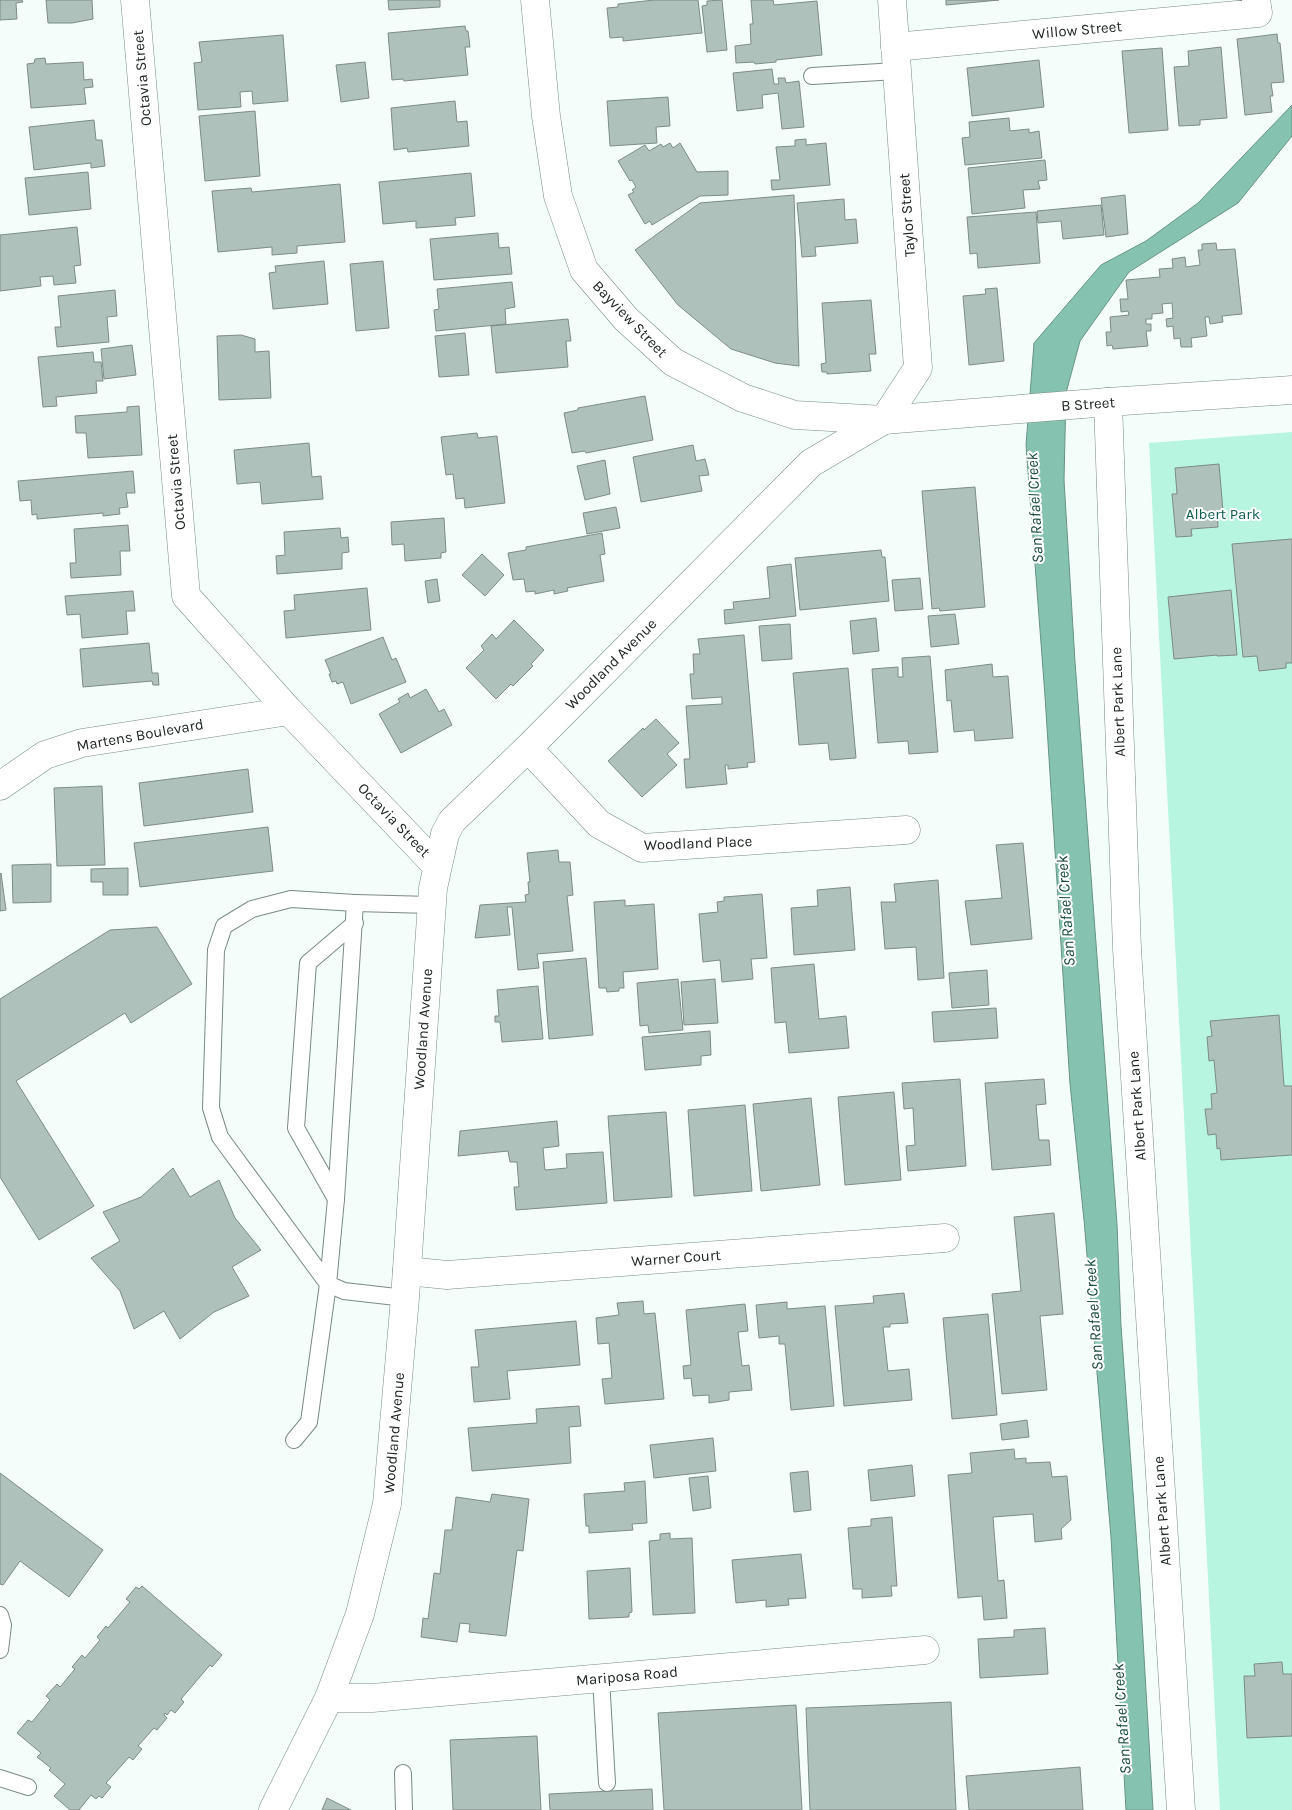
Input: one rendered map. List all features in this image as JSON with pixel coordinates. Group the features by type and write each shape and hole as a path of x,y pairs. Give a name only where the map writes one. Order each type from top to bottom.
{"street":[{"name":"Octavia Street","path":"135,0 186,596 289,711 437,866"},
{"name":"Bayview Street","path":"535,0 546,116 558,196 584,270 626,319 673,362 743,398 795,415 884,420"},
{"name":"Taylor Street","path":"884,420 918,368 892,0"},
{"name":"Willow Street","path":"896,59 1257,7"},
{"name":"B Street","path":"884,420 1108,402 1292,390"},
{"name":"Albert Park Lane","path":"1108,402 1127,949 1181,1810"},
{"name":"Woodland Avenue","path":"274,1810 329,1698 360,1614 388,1504 407,1271 432,888 445,834 452,821 528,748 810,463 884,420"},
{"name":"Martens Boulevard","path":"2,781 44,755 82,743 289,711"},
{"name":"Woodland Place","path":"528,748 600,824 642,848 906,830"},
{"name":"Warner Court","path":"407,1271 447,1275 945,1238"},
{"name":"Mariposa Road","path":"329,1698 372,1698 925,1650"}],"lane":[{"path":"812,76 896,59"},
{"path":"405,1298 344,1291 328,1284 220,1138 211,1108 216,950 224,926 252,910 291,899 431,905"},
{"path":"294,1440 309,1422 328,1284 336,1200 356,903"},
{"path":"336,1200 296,1128 308,963 355,923"},
{"path":"0,1615 3,1625 0,1650"},
{"path":"601,1678 607,1783"},
{"path":"403,1774 404,1810"},
{"path":"0,1778 28,1787"}],"green space":[{"name":"Albert Park","path":"1292,432 1292,1810 1220,1810 1149,443"}],"water":[{"name":"San Rafael Creek","path":"1292,105 1292,136 1238,203 1129,272 1080,341 1066,393 1064,480 1075,662 1117,1224 1121,1326 1140,1588 1153,1810 1126,1810 1111,1537 1084,1220 1070,1084 1045,696 1026,445 1034,343 1101,265 1146,241 1198,203"}],"building":[{"path":"0,0 22,0 23,2 16,3 17,19 0,20"},
{"path":"46,0 92,0 93,19 72,23 48,23"},
{"path":"388,0 440,0 440,7 389,10"},
{"path":"654,0 698,0 702,33 623,41 623,37 610,38 607,8 618,7 618,4"},
{"path":"722,0 727,50 707,52 702,6 707,5 707,1"},
{"path":"751,0 773,0 774,5 817,1 822,55 755,64 754,62 736,63 735,46 751,44 750,24 753,24"},
{"path":"946,0 999,0 946,5"},
{"path":"465,26 466,31 468,31 470,47 465,47 468,75 404,81 403,79 392,80 388,33"},
{"path":"1277,34 1278,43 1280,43 1284,82 1271,83 1273,96 1270,96 1272,112 1245,115 1237,39"},
{"path":"283,35 288,101 253,104 252,91 240,92 241,107 198,110 194,63 202,62 199,42"},
{"path":"1221,47 1227,118 1200,120 1200,125 1179,126 1174,67 1189,66 1188,51"},
{"path":"1162,48 1168,130 1129,133 1122,51"},
{"path":"45,58 46,64 83,62 84,80 92,79 93,87 84,88 86,104 31,108 27,64 34,63 35,59"},
{"path":"1039,60 1044,107 972,116 967,68"},
{"path":"365,62 369,98 341,102 336,65"},
{"path":"772,69 774,84 779,84 778,78 785,78 786,83 799,81 804,127 782,129 778,93 762,95 763,108 737,111 733,73"},
{"path":"668,97 670,126 656,127 657,143 610,146 607,101"},
{"path":"455,101 457,122 467,121 469,146 408,152 407,148 394,150 391,108"},
{"path":"255,111 260,176 205,181 199,116"},
{"path":"1009,118 1010,131 1029,129 1029,133 1039,131 1042,158 965,165 962,138 970,137 969,122"},
{"path":"94,120 96,140 102,140 105,166 91,168 91,163 34,170 29,127"},
{"path":"806,139 806,145 826,143 830,185 772,190 771,180 780,180 776,147 795,146 795,140"},
{"path":"670,143 673,148 680,143 697,172 728,171 728,195 700,196 652,225 650,221 645,224 628,195 634,192 632,190 636,187 632,180 630,181 618,161 645,145 649,151 661,144 663,147"},
{"path":"1045,160 1047,180 1038,181 1040,189 1023,190 1025,208 972,214 968,168"},
{"path":"88,172 91,209 29,215 25,178"},
{"path":"471,173 475,216 455,218 456,225 416,228 416,221 383,224 379,182"},
{"path":"340,184 345,242 297,246 297,253 272,255 272,247 218,252 212,191 251,188 252,192"},
{"path":"794,195 799,366 775,363 731,349 678,305 635,250 700,203"},
{"path":"1125,195 1128,234 1106,237 1101,198"},
{"path":"844,199 845,220 856,219 858,243 815,247 816,256 802,257 797,203"},
{"path":"1101,205 1104,235 1063,239 1061,221 1038,223 1037,211"},
{"path":"1036,212 1040,263 978,268 977,253 970,254 967,217"},
{"path":"77,227 81,265 74,266 76,283 54,285 53,276 40,277 41,286 0,291 0,235"},
{"path":"498,233 499,248 509,247 512,274 434,280 430,239"},
{"path":"1216,243 1217,250 1235,249 1242,314 1222,316 1223,322 1210,324 1209,317 1205,317 1207,336 1191,338 1192,347 1181,347 1180,338 1174,339 1173,326 1167,327 1166,319 1173,318 1172,303 1162,304 1163,313 1152,314 1152,319 1146,319 1146,324 1151,324 1151,331 1146,331 1148,346 1113,349 1112,345 1107,346 1106,332 1111,332 1110,317 1129,315 1128,311 1121,312 1120,299 1128,299 1126,280 1160,277 1159,269 1173,268 1172,259 1185,257 1186,267 1200,265 1198,250 1202,250 1202,244"},
{"path":"324,261 328,304 273,309 269,273 276,272 275,266"},
{"path":"383,261 389,328 356,331 350,264"},
{"path":"512,282 515,307 505,309 506,324 436,331 434,310 439,309 437,289"},
{"path":"997,288 1004,361 969,365 963,296 986,294 985,289"},
{"path":"115,290 117,316 107,317 109,342 57,347 55,327 61,327 58,296"},
{"path":"871,300 876,354 869,354 871,371 827,374 827,372 822,372 821,364 826,363 822,303"},
{"path":"568,319 571,341 566,341 568,367 496,373 491,326"},
{"path":"465,333 469,375 439,377 435,336"},
{"path":"241,335 255,339 255,352 269,351 271,398 219,400 217,336"},
{"path":"132,345 136,375 104,379 101,349"},
{"path":"93,352 94,362 101,362 103,381 96,381 97,393 56,397 57,406 43,407 38,357"},
{"path":"645,396 653,440 586,453 585,451 572,453 564,413 578,410 578,408"},
{"path":"139,406 142,455 88,458 86,433 76,433 75,416 127,412 127,407"},
{"path":"477,433 478,438 497,436 505,503 465,508 464,498 456,499 453,474 446,475 441,437"},
{"path":"309,443 312,477 321,476 323,499 262,504 260,482 237,484 234,450"},
{"path":"693,445 696,461 705,459 709,475 699,476 702,491 641,502 633,457"},
{"path":"605,460 610,494 585,500 577,466"},
{"path":"1219,464 1223,511 1217,511 1218,527 1191,529 1192,536 1176,537 1172,494 1177,494 1175,468"},
{"path":"133,471 135,493 126,493 128,507 119,508 120,514 103,516 103,513 37,519 37,514 32,515 31,500 20,501 18,481"},
{"path":"975,487 985,607 940,611 939,608 932,609 922,491"},
{"path":"616,507 620,528 587,534 583,513"},
{"path":"444,518 446,552 441,553 441,558 405,561 404,544 392,545 391,522"},
{"path":"128,525 130,551 120,551 121,575 71,578 70,563 76,563 74,529"},
{"path":"340,528 341,538 348,537 349,552 342,553 342,569 277,574 276,556 285,555 284,532"},
{"path":"602,533 605,554 600,555 604,581 567,588 568,591 554,594 554,590 535,594 535,591 526,592 524,579 513,580 508,553 526,550 526,547"},
{"path":"1292,539 1292,663 1286,663 1286,668 1259,671 1257,656 1243,657 1232,544"},
{"path":"881,550 882,557 885,557 889,601 800,610 795,558"},
{"path":"482,554 504,575 485,596 462,575"},
{"path":"791,564 796,616 725,624 724,610 734,609 733,602 770,598 767,567"},
{"path":"920,578 923,609 895,611 892,580"},
{"path":"437,579 440,601 428,603 425,581"},
{"path":"367,588 371,630 286,638 284,611 295,610 294,595"},
{"path":"1231,590 1237,655 1174,659 1168,597"},
{"path":"133,591 135,611 126,611 128,634 82,638 80,614 67,615 65,596"},
{"path":"955,614 959,644 931,647 928,616"},
{"path":"876,618 879,651 853,654 850,621"},
{"path":"514,620 544,650 531,664 533,666 513,686 511,684 496,699 466,668 484,650 481,646 492,634 496,639"},
{"path":"790,624 792,659 762,661 759,626"},
{"path":"744,635 755,762 747,763 748,767 728,769 728,765 725,765 727,784 686,788 684,759 690,759 686,706 722,704 722,697 692,699 690,674 694,674 693,654 700,654 698,639"},
{"path":"383,637 392,660 396,658 406,682 351,704 343,682 337,684 336,681 332,682 325,660"},
{"path":"149,643 152,673 158,673 159,685 153,685 152,681 83,687 80,649"},
{"path":"930,656 938,752 909,754 908,741 878,743 872,669 898,667 898,677 903,677 902,658"},
{"path":"992,664 993,677 1008,676 1013,738 975,741 974,730 954,732 951,700 947,701 945,670"},
{"path":"848,668 856,758 830,760 828,743 799,745 793,673"},
{"path":"426,689 439,712 444,709 452,725 401,753 379,714 400,702 398,699 408,693 410,698"},
{"path":"656,719 679,743 667,754 677,765 642,797 608,761 643,728 644,730"},
{"path":"248,769 253,812 144,826 139,783"},
{"path":"102,786 105,865 57,866 54,788"},
{"path":"268,827 273,871 140,887 134,843"},
{"path":"1023,843 1032,939 971,945 965,901 1002,898 996,845"},
{"path":"558,850 559,862 570,862 573,895 567,896 573,951 537,954 539,968 518,970 512,907 507,907 510,935 475,938 480,905 526,902 525,895 529,894 528,882 530,882 527,853"},
{"path":"51,864 51,902 13,903 12,865"},
{"path":"128,868 128,895 103,895 103,882 91,882 91,869"},
{"path":"0,874 6,910 0,911"},
{"path":"938,880 944,978 918,980 916,947 885,949 881,902 896,902 894,884"},
{"path":"850,887 855,950 794,955 791,908 818,906 817,890"},
{"path":"762,894 767,958 751,959 753,979 722,982 720,960 703,962 699,914 718,912 717,902 724,901 724,897"},
{"path":"625,900 625,906 654,904 658,969 623,972 624,988 619,988 619,991 607,992 606,988 599,988 594,902"},
{"path":"157,927 192,984 131,1023 125,1013 16,1081 94,1206 39,1240 0,1177 0,999 110,930"},
{"path":"586,958 593,1035 549,1039 543,962"},
{"path":"814,964 819,1019 846,1016 849,1048 789,1053 786,1022 775,1023 771,968"},
{"path":"987,970 989,1005 952,1008 949,973"},
{"path":"678,979 683,1030 649,1033 648,1025 640,1026 637,983"},
{"path":"715,979 718,1023 684,1025 681,982"},
{"path":"538,986 543,1039 502,1042 500,1022 495,1022 495,1016 499,1016 497,990"},
{"path":"996,1008 998,1038 934,1042 932,1012"},
{"path":"1279,1015 1284,1086 1292,1086 1292,1155 1221,1160 1220,1148 1217,1149 1216,1134 1208,1135 1205,1109 1212,1109 1211,1094 1217,1093 1214,1060 1209,1061 1207,1037 1212,1036 1210,1021"},
{"path":"710,1031 711,1055 701,1056 701,1065 645,1070 642,1037"},
{"path":"960,1079 966,1166 908,1171 906,1146 915,1145 913,1108 904,1109 902,1083"},
{"path":"1044,1079 1046,1104 1036,1105 1039,1140 1049,1140 1051,1165 992,1170 985,1083"},
{"path":"894,1092 901,1180 845,1185 838,1097"},
{"path":"811,1098 820,1185 761,1191 753,1104"},
{"path":"745,1105 752,1191 694,1196 688,1110"},
{"path":"666,1112 672,1197 614,1201 608,1116"},
{"path":"557,1121 559,1146 543,1148 545,1170 567,1168 566,1154 603,1152 607,1203 516,1210 514,1187 519,1187 517,1162 510,1162 508,1151 458,1156 460,1131"},
{"path":"173,1168 190,1197 219,1180 235,1218 261,1250 232,1267 249,1296 214,1312 180,1339 164,1311 134,1329 120,1291 91,1258 120,1241 103,1212 141,1197"},
{"path":"1054,1213 1063,1314 1040,1316 1047,1390 1002,1394 992,1294 1021,1291 1014,1217"},
{"path":"904,1293 908,1323 890,1324 890,1327 883,1327 888,1371 909,1369 912,1400 844,1406 835,1306 874,1303 873,1296"},
{"path":"643,1301 644,1314 655,1313 664,1399 605,1404 602,1379 612,1378 609,1343 598,1344 596,1318 619,1315 617,1303"},
{"path":"787,1302 787,1309 825,1306 834,1406 791,1410 785,1344 779,1344 779,1336 759,1338 756,1305"},
{"path":"745,1304 748,1331 738,1332 742,1366 749,1365 752,1390 729,1392 729,1400 709,1403 709,1395 693,1396 691,1378 684,1379 683,1366 691,1365 686,1310"},
{"path":"988,1314 997,1415 952,1419 943,1318"},
{"path":"576,1321 580,1365 507,1371 510,1399 474,1402 471,1367 479,1367 475,1330"},
{"path":"579,1406 581,1426 569,1427 571,1463 472,1471 468,1428 537,1423 536,1409"},
{"path":"1027,1420 1029,1437 1002,1440 1000,1424"},
{"path":"713,1438 716,1471 654,1478 650,1445"},
{"path":"1014,1449 1015,1459 1026,1458 1026,1463 1050,1462 1052,1477 1067,1476 1071,1520 1061,1529 1062,1539 1035,1542 1033,1514 993,1517 998,1581 1004,1580 1007,1618 984,1620 982,1596 958,1598 948,1475 972,1473 970,1453"},
{"path":"912,1465 915,1496 871,1501 868,1470"},
{"path":"808,1471 811,1510 794,1512 790,1473"},
{"path":"0,1473 103,1550 69,1597 20,1561 3,1585 0,1584"},
{"path":"708,1476 711,1508 693,1511 689,1478"},
{"path":"645,1481 647,1523 632,1524 633,1530 589,1533 589,1526 586,1526 584,1494 625,1491 624,1483"},
{"path":"492,1494 529,1499 523,1551 517,1550 506,1636 469,1632 470,1624 460,1623 457,1642 421,1637 423,1618 428,1619 434,1573 440,1574 445,1530 452,1530 456,1497 490,1502"},
{"path":"892,1517 897,1586 891,1586 892,1596 862,1598 862,1589 853,1589 848,1528 871,1526 871,1519"},
{"path":"670,1533 670,1539 692,1538 695,1613 653,1615 649,1541 660,1540 660,1534"},
{"path":"801,1554 806,1598 788,1599 789,1605 766,1607 766,1600 736,1603 732,1560"},
{"path":"630,1568 632,1612 629,1613 629,1617 589,1619 587,1571"},
{"path":"142,1586 222,1655 212,1667 210,1665 181,1699 184,1702 175,1713 171,1710 167,1715 165,1713 164,1715 167,1718 157,1730 154,1728 138,1746 142,1749 133,1760 129,1757 106,1783 111,1787 102,1798 99,1796 96,1799 91,1795 79,1810 70,1810 54,1796 65,1784 49,1770 51,1768 37,1757 41,1753 17,1733 28,1720 32,1722 50,1700 46,1696 57,1684 60,1687 75,1669 72,1667 82,1655 85,1658 100,1640 97,1637 106,1626 108,1628 130,1602 126,1599 136,1587 139,1589"},
{"path":"1045,1628 1048,1674 980,1678 978,1639 1014,1637 1014,1630"},
{"path":"1282,1662 1283,1674 1292,1674 1292,1736 1247,1738 1244,1676 1255,1676 1254,1664"},
{"path":"951,1702 956,1810 810,1810 806,1708"},
{"path":"796,1705 802,1810 664,1810 658,1713"},
{"path":"537,1736 541,1810 453,1810 450,1740"},
{"path":"1080,1767 1083,1810 969,1810 966,1776"},
{"path":"652,1789 653,1810 550,1810 549,1794"},
{"path":"327,1798 351,1810 322,1810"}]}
